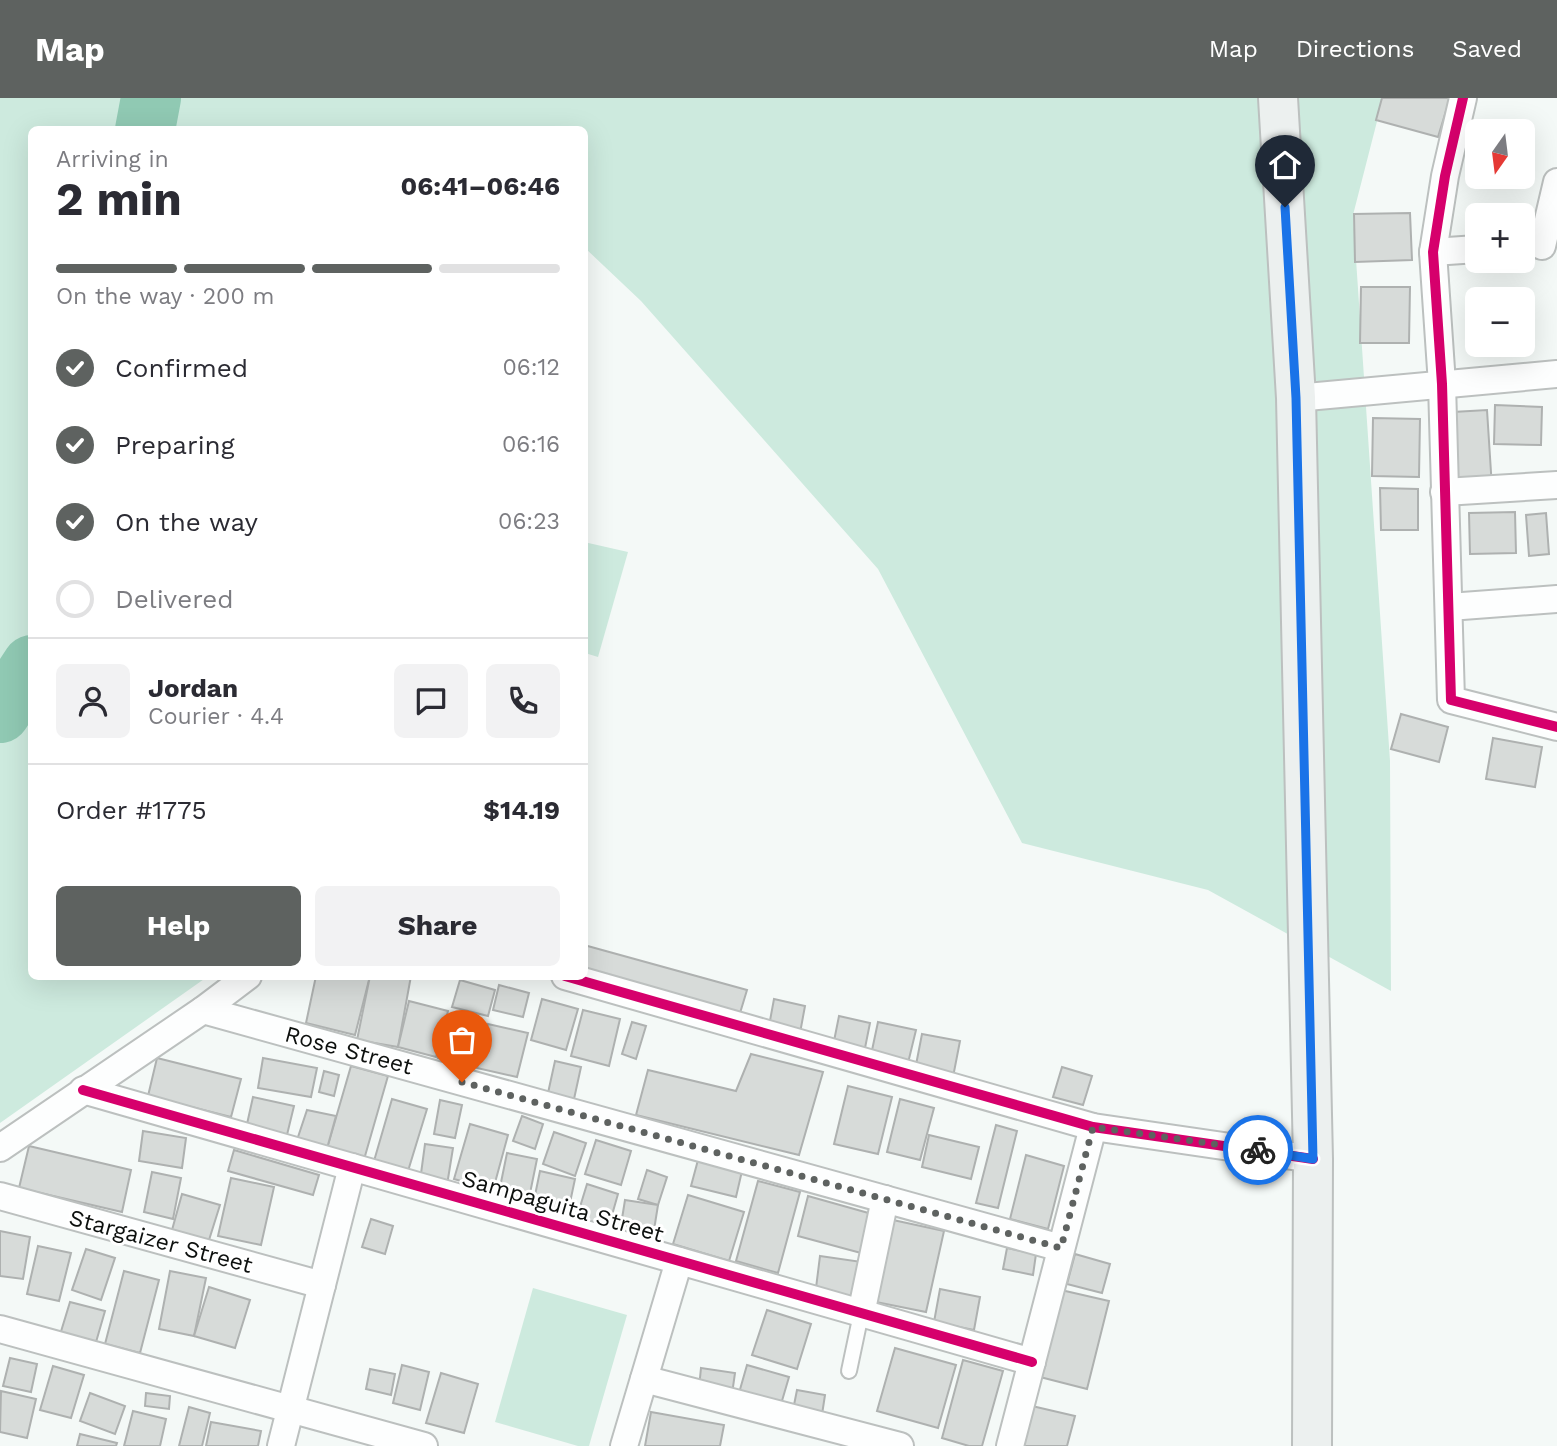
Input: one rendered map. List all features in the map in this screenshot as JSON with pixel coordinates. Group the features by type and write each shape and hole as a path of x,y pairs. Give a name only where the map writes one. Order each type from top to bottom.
{"main road":[{"path":"1278,98 1296,398 1313,1159 1312,1446"}],"street":[{"path":"1463,98 1445,176 1433,252 1442,384 1451,701 1557,727"},
{"path":"1541,246 1557,181"},
{"path":"1433,252 1465,250"},
{"path":"1296,398 1557,374"},
{"path":"1444,492 1557,485"},
{"path":"1449,607 1557,599"},
{"path":"0,1149 243,980"},
{"path":"579,980 1093,1127 1313,1159"},
{"name":"Rose Street","path":"203,1010 1061,1248"},
{"name":"Sampaguita Street","path":"83,1090 1032,1362"},
{"path":"1010,1446 1093,1127"},
{"path":"281,1446 352,1167"},
{"name":"Stargaizer Street","path":"0,1196 322,1285"},
{"path":"861,1314 886,1199"},
{"path":"624,1446 679,1261"},
{"path":"0,1329 424,1446"},
{"path":"644,1379 900,1446"}],"lane":[{"path":"849,1371 861,1314"}],"green space":[{"path":"0,98 1383,98 1353,215 1390,761 1391,991 1208,890 1022,843 878,569 641,301 588,251 588,126 28,126 28,980 203,980 0,1123"},
{"path":"588,543 628,552 598,657 588,654"},
{"path":"533,1288 627,1315 589,1446 578,1446 495,1422"}],"building":[{"path":"1382,98 1450,98 1438,137 1376,120"},
{"path":"1410,213 1412,260 1355,262 1354,214"},
{"path":"1361,287 1410,287 1409,343 1360,343"},
{"path":"1495,405 1542,407 1541,445 1494,444"},
{"path":"1487,410 1492,488 1459,490 1453,412"},
{"path":"1373,418 1420,419 1419,477 1372,476"},
{"path":"1380,488 1418,489 1418,530 1381,530"},
{"path":"1515,512 1516,553 1470,554 1469,513"},
{"path":"1546,513 1549,554 1529,556 1526,515"},
{"path":"1401,714 1448,727 1439,762 1391,749"},
{"path":"1493,738 1542,747 1535,787 1486,779"},
{"path":"588,946 747,990 737,1023 588,977"},
{"path":"315,980 369,980 355,1035 306,1023"},
{"path":"369,980 410,980 398,1047 357,1040"},
{"path":"460,980 495,990 488,1016 452,1007"},
{"path":"499,985 529,993 523,1017 493,1010"},
{"path":"542,999 578,1009 566,1050 531,1040"},
{"path":"774,999 805,1006 800,1033 769,1026"},
{"path":"409,1001 448,1011 436,1057 398,1047"},
{"path":"583,1010 620,1019 609,1066 571,1056"},
{"path":"452,1015 482,1025 468,1068 438,1058"},
{"path":"839,1016 870,1023 865,1048 834,1041"},
{"path":"632,1022 646,1026 636,1059 622,1054"},
{"path":"878,1022 916,1030 908,1063 871,1055"},
{"path":"488,1024 528,1033 517,1077 477,1068"},
{"path":"922,1034 960,1041 953,1077 915,1070"},
{"path":"751,1054 823,1072 799,1155 636,1115 648,1070 736,1091"},
{"path":"157,1058 241,1079 231,1117 148,1096"},
{"path":"263,1058 317,1068 311,1097 258,1088"},
{"path":"555,1061 581,1067 574,1099 548,1093"},
{"path":"351,1066 388,1076 363,1163 326,1152"},
{"path":"1062,1067 1092,1076 1083,1105 1053,1097"},
{"path":"324,1071 339,1075 334,1096 319,1092"},
{"path":"848,1086 892,1097 878,1154 834,1144"},
{"path":"253,1097 294,1106 285,1143 245,1133"},
{"path":"392,1099 427,1109 408,1171 374,1161"},
{"path":"900,1099 934,1108 920,1160 887,1152"},
{"path":"440,1100 462,1105 455,1138 434,1134"},
{"path":"307,1110 336,1116 326,1152 296,1143"},
{"path":"522,1116 543,1124 535,1149 513,1141"},
{"path":"470,1124 508,1135 493,1190 454,1179"},
{"path":"996,1125 1017,1131 998,1208 976,1203"},
{"path":"143,1131 186,1138 182,1168 139,1161"},
{"path":"554,1132 586,1143 575,1176 543,1164"},
{"path":"929,1135 979,1147 971,1179 922,1167"},
{"path":"596,1140 631,1151 621,1185 585,1174"},
{"path":"425,1144 453,1148 447,1185 420,1181"},
{"path":"29,1146 131,1170 122,1212 19,1188"},
{"path":"234,1150 319,1175 313,1195 228,1171"},
{"path":"507,1153 537,1159 527,1208 497,1202"},
{"path":"1026,1155 1064,1166 1048,1229 1010,1219"},
{"path":"698,1160 742,1171 736,1197 691,1186"},
{"path":"647,1170 667,1177 658,1205 638,1199"},
{"path":"540,1171 575,1179 568,1212 533,1205"},
{"path":"152,1172 181,1178 173,1219 144,1212"},
{"path":"231,1178 274,1187 261,1245 218,1236"},
{"path":"758,1181 800,1192 778,1273 736,1261"},
{"path":"587,1184 618,1194 608,1229 576,1220"},
{"path":"182,1194 220,1205 209,1240 172,1230"},
{"path":"688,1195 744,1212 729,1261 673,1244"},
{"path":"808,1196 872,1214 861,1253 798,1236"},
{"path":"625,1200 658,1205 654,1230 621,1225"},
{"path":"371,1219 393,1226 385,1254 362,1247"},
{"path":"893,1220 944,1231 926,1312 876,1302"},
{"path":"0,1231 30,1237 23,1279 0,1276"},
{"path":"38,1246 71,1253 59,1301 27,1294"},
{"path":"1007,1248 1036,1254 1033,1275 1003,1269"},
{"path":"86,1249 115,1258 101,1300 72,1290"},
{"path":"1075,1254 1110,1264 1102,1293 1067,1284"},
{"path":"820,1256 862,1262 857,1301 815,1296"},
{"path":"124,1271 159,1280 140,1353 105,1344"},
{"path":"170,1271 206,1278 194,1336 159,1329"},
{"path":"209,1287 250,1300 235,1348 194,1336"},
{"path":"940,1289 980,1297 974,1330 934,1322"},
{"path":"1061,1290 1109,1301 1087,1389 1040,1377"},
{"path":"70,1302 105,1311 94,1349 59,1338"},
{"path":"767,1310 811,1324 797,1369 752,1355"},
{"path":"895,1348 956,1365 938,1428 877,1411"},
{"path":"10,1358 37,1364 31,1392 3,1386"},
{"path":"963,1360 1003,1371 982,1446 969,1446 942,1438"},
{"path":"402,1365 429,1372 420,1410 393,1403"},
{"path":"747,1365 789,1377 779,1411 737,1400"},
{"path":"53,1366 84,1375 71,1418 40,1410"},
{"path":"701,1368 735,1373 732,1394 699,1388"},
{"path":"370,1369 395,1374 391,1395 366,1389"},
{"path":"441,1373 478,1384 464,1433 426,1423"},
{"path":"797,1390 825,1395 821,1421 792,1415"},
{"path":"1,1391 36,1399 27,1438 0,1432"},
{"path":"90,1393 125,1406 115,1434 80,1421"},
{"path":"146,1393 170,1396 169,1409 145,1406"},
{"path":"1032,1406 1075,1416 1067,1446 1022,1446"},
{"path":"189,1407 210,1413 202,1446 179,1446"},
{"path":"133,1411 166,1419 160,1446 124,1446"},
{"path":"651,1412 724,1425 720,1446 645,1446"},
{"path":"211,1422 261,1431 258,1446 206,1446"},
{"path":"80,1434 117,1443 116,1446 77,1446"}],"waterway":[{"path":"146,126 151,98"},
{"path":"0,713 28,671"}],"cycle path":[{"path":"1463,98 1445,176 1433,252 1442,384 1451,700 1557,727"},
{"path":"579,980 1093,1127 1313,1159"},
{"path":"83,1090 1032,1362"}],"way so far":[{"path":"462,1082 1061,1248 1093,1127 1258,1150"}],"route":[{"path":"1258,1150 1313,1159 1296,398 1285,207"}]}
